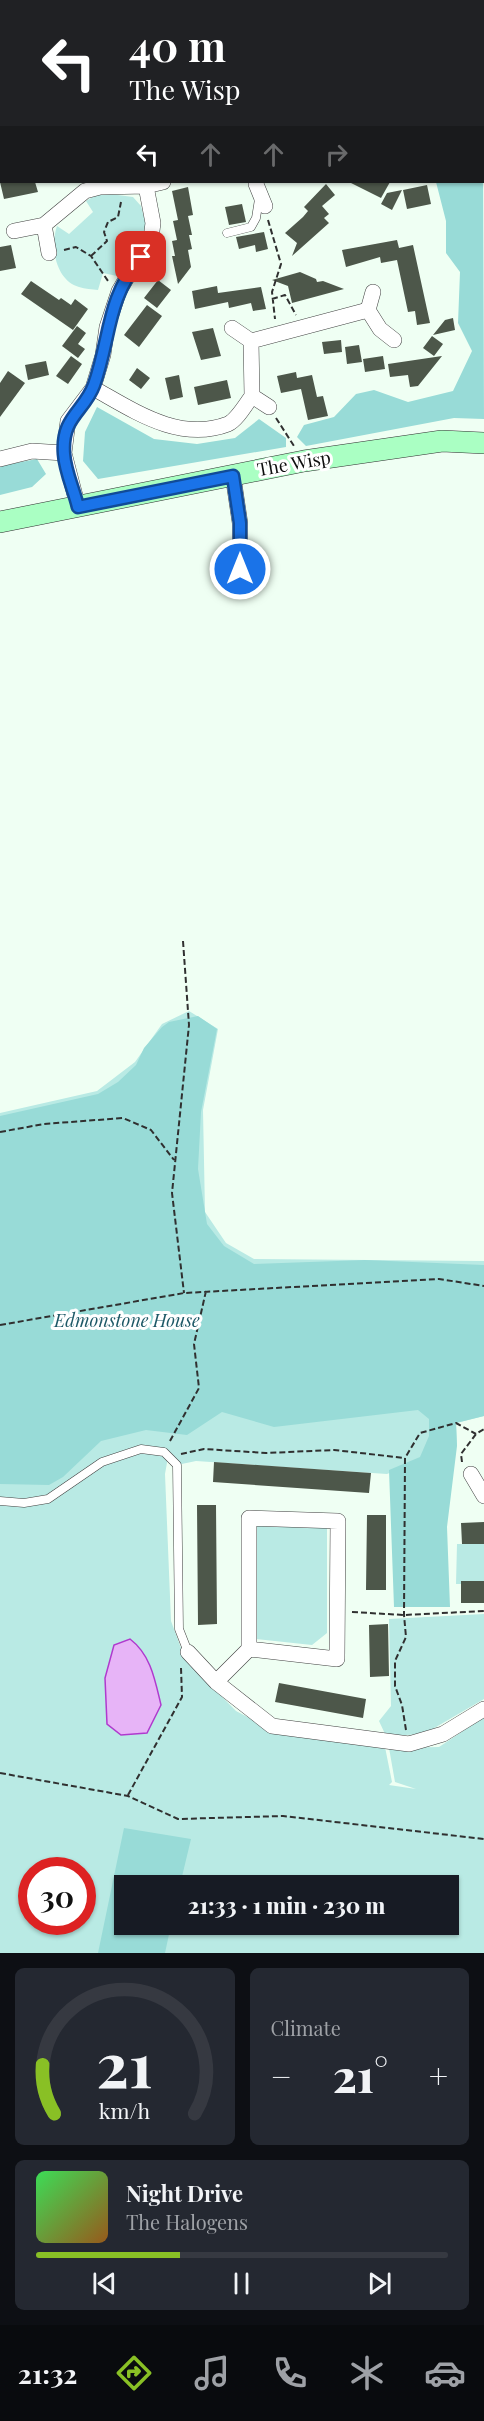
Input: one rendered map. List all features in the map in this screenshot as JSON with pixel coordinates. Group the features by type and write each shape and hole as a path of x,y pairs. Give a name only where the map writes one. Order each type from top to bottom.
{"street":[{"path":"14,231 44,225 85,191 100,187 124,189 159,183"},
{"path":"78,507 64,453 68,421 93,388 103,355 107,327 119,291 132,268 150,246 153,223 147,186"},
{"path":"44,225 49,253"},
{"path":"373,292 368,310 380,329 394,340"},
{"path":"232,328 251,341 368,310"},
{"path":"93,388 160,424 196,430 230,423 252,396 251,341"},
{"path":"252,396 269,407"},
{"name":"The Wisp","path":"0,522 304,461 442,441 484,443"},
{"path":"0,459 32,451 64,453"},
{"path":"233,476 240,523 240,569"},
{"path":"471,1474 484,1496"},
{"path":"216,1682 249,1649 249,1518 338,1521 337,1659 249,1649"},
{"path":"188,1652 216,1682 272,1726 409,1744 443,1734 484,1709"}],"lane":[{"path":"226,233 251,227 256,218 258,189"},
{"path":"0,1501 24,1503 48,1499 102,1462 141,1449 166,1454 177,1465 179,1629 188,1652"}],"path":[{"path":"91,256 107,241 104,232 108,222 118,217 124,189"},
{"path":"258,189 281,264 272,292 280,333"},
{"path":"49,253 76,247 91,256 102,276 119,291"},
{"path":"272,298 285,295 293,307 299,328"},
{"path":"269,407 304,461"},
{"path":"183,941 189,1025 172,1193 184,1293"},
{"path":"0,1132 44,1124 123,1118 151,1130 175,1161"},
{"path":"0,1325 206,1291 439,1279 484,1286"},
{"path":"166,1454 199,1388 194,1344 206,1291"},
{"path":"409,1744 402,1705 395,1686 395,1662 406,1637 404,1615 405,1458 420,1433 456,1423 476,1434"},
{"path":"471,1474 464,1475 461,1454 476,1434 484,1428"},
{"path":"166,1454 204,1449 266,1453 334,1450 405,1458"},
{"path":"337,1612 404,1615 484,1611"},
{"path":"128,1796 182,1697 181,1664 188,1652"},
{"path":"0,1773 128,1796 178,1819 283,1816 484,1839"}],"green space":[{"path":"436,183 483,183 484,419 454,418 306,446 297,437 304,425 334,417 356,394 374,390 408,402 453,391 472,351 458,323 460,272 446,253 446,221"},
{"path":"96,195 133,197 141,206 147,229 142,248 117,276 103,273 98,290 79,287 64,277 56,261 54,243 57,226 69,234 93,212 86,201"},
{"path":"97,407 154,439 197,444 235,438 259,419 286,438 286,447 98,479 83,461 85,432"},
{"path":"37,459 46,474 32,487 0,495 0,466"},
{"path":"189,1011 218,1029 203,1110 205,1212 226,1243 254,1259 484,1261 484,1416 456,1423 457,1446 387,1474 196,1461 177,1465 168,1457 165,1474 171,1621 185,1659 236,1711 270,1729 385,1747 392,1782 389,1785 416,1789 395,1782 389,1748 439,1747 484,1717 484,1953 0,1953 0,1113 97,1091 135,1062 162,1024"},
{"name":"Edmonstone House","path":"198,1016 217,1029 201,1112 198,1169 207,1224 224,1246 254,1264 365,1260 484,1265 484,1416 456,1423 457,1446 447,1527 450,1607 394,1607 389,1470 420,1457 429,1436 429,1419 418,1410 274,1427 222,1412 187,1435 146,1430 101,1441 63,1477 49,1485 0,1484 0,1116 98,1094 118,1082 136,1065 144,1048 162,1027 169,1022"},
{"path":"255,1526 327,1528 327,1633 312,1645 256,1639"},
{"path":"457,1544 484,1544 484,1581 461,1581 461,1584 456,1584"},
{"path":"484,1614 484,1699 424,1734 386,1736 379,1721 391,1706 389,1619"},
{"path":"124,1828 191,1839 182,1875 114,1875"},
{"path":"114,1876 114,1935 169,1935 165,1953 98,1953"}],"shaded area":[{"path":"130,1639 147,1660 161,1705 147,1733 121,1735 107,1724 105,1678 114,1645"}],"building":[{"path":"0,183 35,183 38,192 4,199"},
{"path":"351,183 389,183 381,198"},
{"path":"326,184 335,195 322,206 329,214 324,218 329,223 292,256 297,243 285,233 303,217 308,211 304,207"},
{"path":"427,185 431,204 407,209 403,190"},
{"path":"188,187 193,215 188,216 192,235 189,235 192,249 188,250 191,267 178,284 172,256 175,256 172,241 177,240 173,221 178,220 172,191"},
{"path":"402,190 392,210 381,204 387,193"},
{"path":"242,204 246,222 229,225 225,207"},
{"path":"264,232 268,249 256,252 255,245 239,249 236,237"},
{"path":"397,240 399,248 413,245 430,323 417,325 415,311 408,312 397,260 381,263 380,257 346,267 342,250"},
{"path":"11,245 16,268 0,271 0,247"},
{"path":"300,272 316,279 317,282 323,281 344,289 292,303 288,286 272,280"},
{"path":"158,280 171,290 157,308 144,298"},
{"path":"31,281 59,300 61,298 71,305 75,299 88,309 73,330 21,294"},
{"path":"217,286 218,293 261,287 266,309 253,311 251,303 229,308 228,302 195,309 192,291"},
{"path":"147,305 162,316 139,347 124,335"},
{"path":"453,318 455,330 433,335 445,320"},
{"path":"77,326 86,333 78,344 85,349 78,358 62,346"},
{"path":"213,328 221,356 201,360 192,332"},
{"path":"432,336 443,344 434,356 423,348"},
{"path":"341,340 342,352 324,354 322,342"},
{"path":"359,345 362,362 347,364 345,347"},
{"path":"71,356 82,364 68,384 56,376"},
{"path":"383,356 385,369 365,372 363,359"},
{"path":"442,356 418,386 410,387 408,375 390,377 388,364"},
{"path":"46,361 49,375 28,380 25,365"},
{"path":"137,368 150,378 141,389 129,380"},
{"path":"8,371 25,383 0,417 0,383"},
{"path":"296,372 297,378 312,375 317,397 323,396 328,416 308,420 301,389 281,393 277,376"},
{"path":"179,375 183,397 170,400 165,378"},
{"path":"227,380 231,398 198,405 194,387"},
{"path":"214,1462 371,1473 369,1493 213,1482"},
{"path":"197,1505 216,1505 217,1624 198,1625"},
{"path":"367,1515 386,1515 386,1590 366,1590"},
{"path":"484,1522 484,1544 462,1544 461,1523"},
{"path":"461,1581 484,1581 484,1603 461,1603"},
{"path":"388,1624 389,1676 370,1677 369,1625"},
{"path":"279,1683 366,1699 363,1718 275,1702"}],"route":[{"path":"141,257 119,291 107,327 103,355 93,388 68,421 64,453 78,507 233,476 240,523 240,569"}]}
